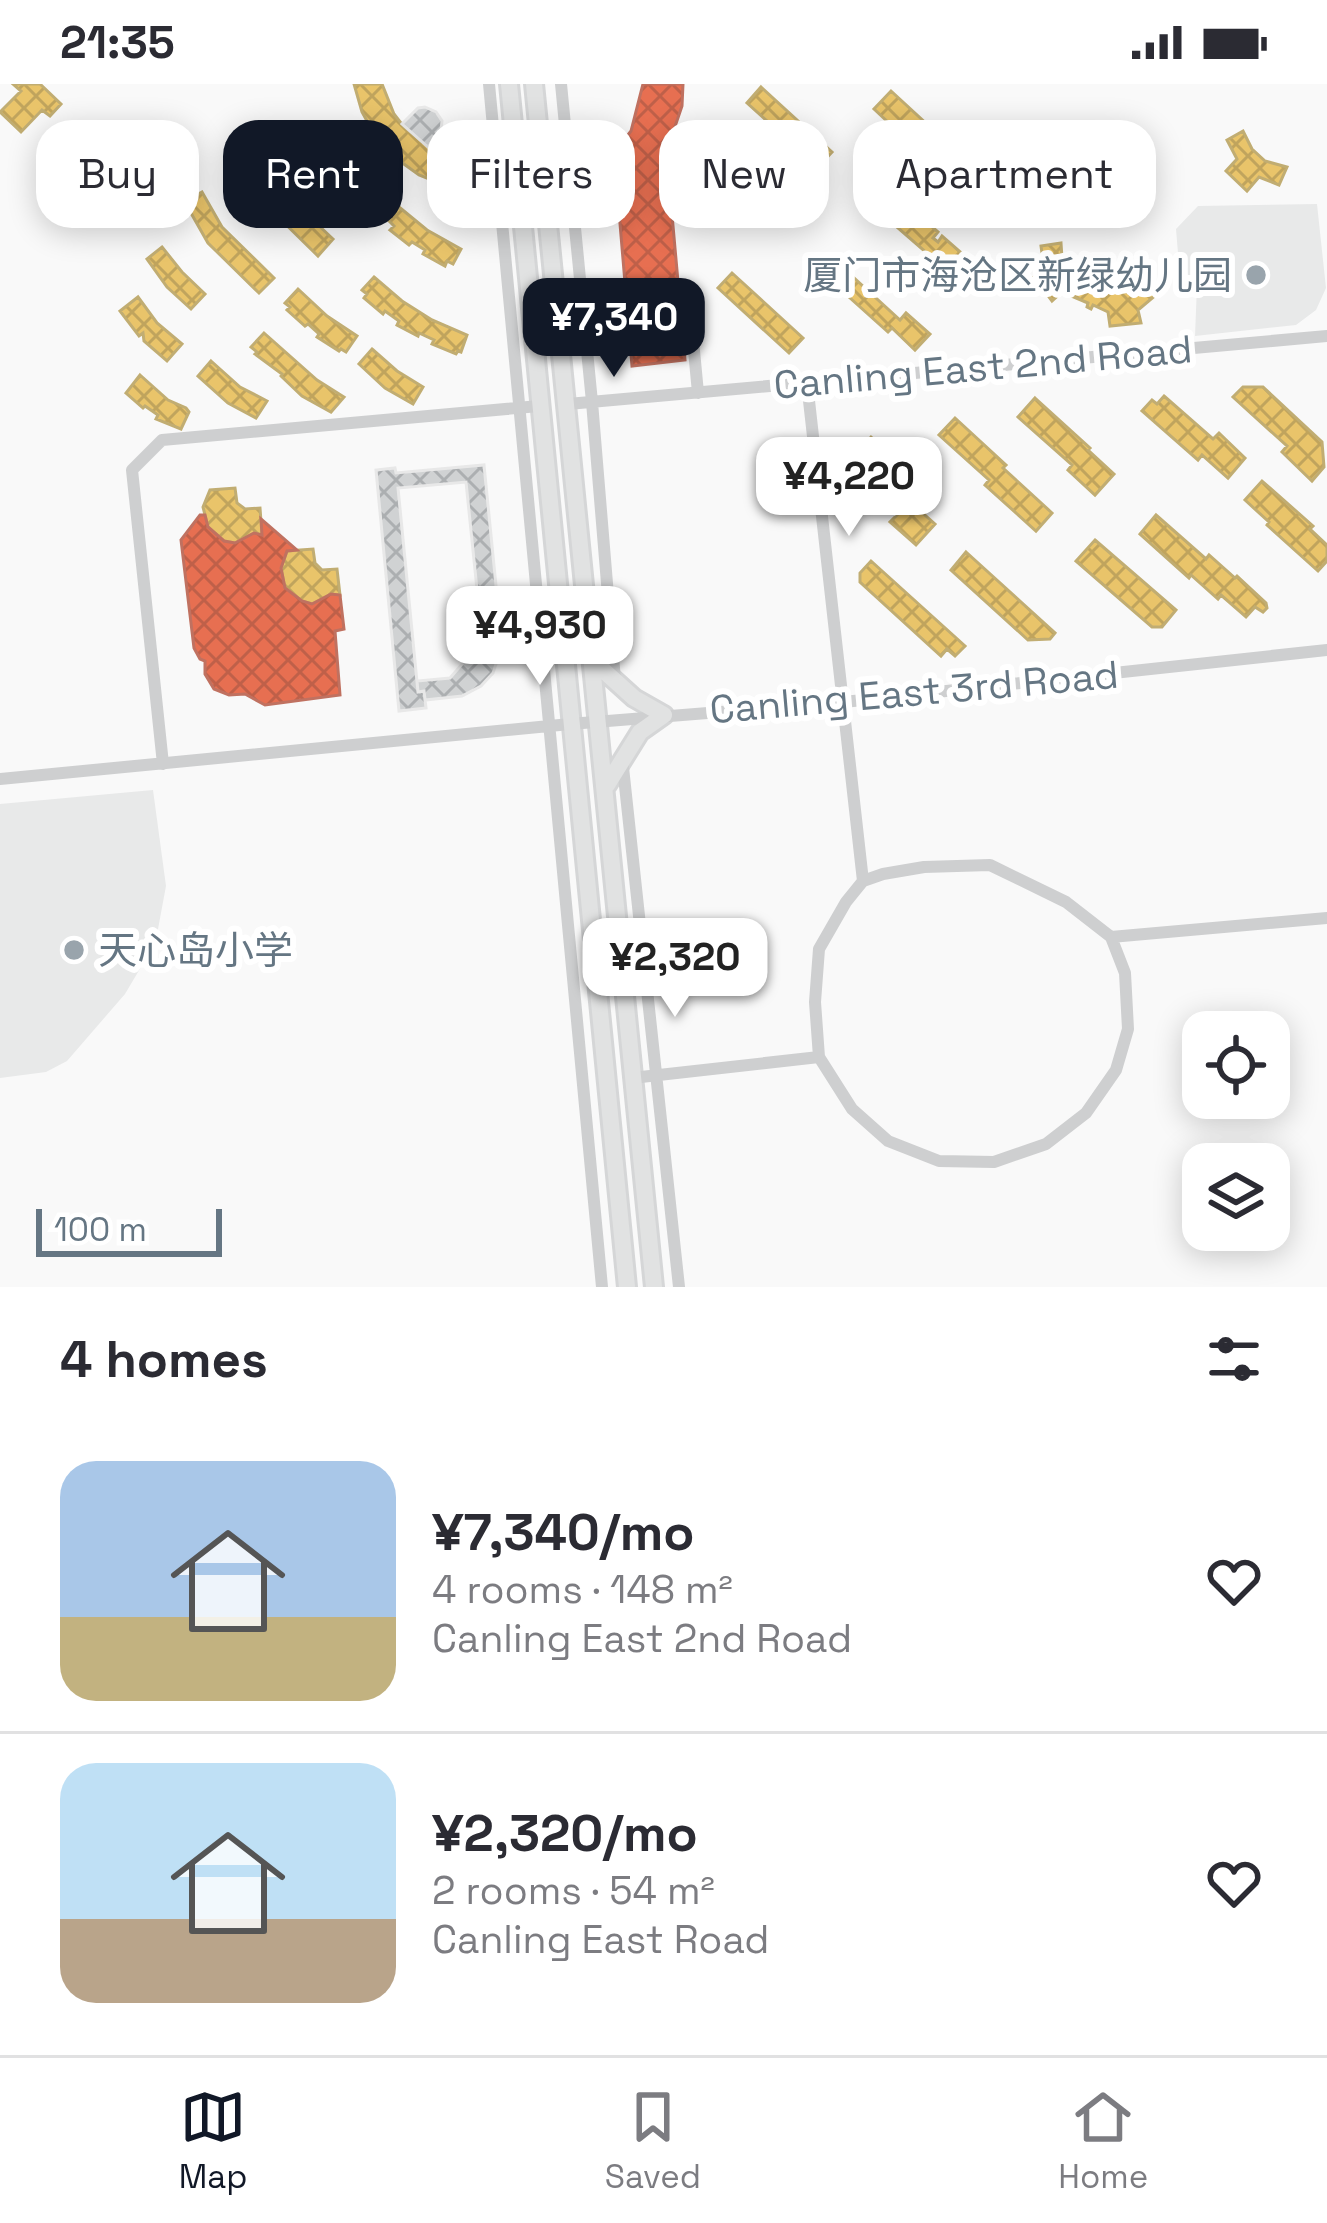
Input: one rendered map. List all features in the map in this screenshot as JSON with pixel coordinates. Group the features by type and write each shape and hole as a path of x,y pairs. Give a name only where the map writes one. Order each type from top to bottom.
{"street":[{"path":"488,84 602,1287"},
{"path":"509,84 627,1287"},
{"path":"534,84 654,1287"},
{"path":"561,84 615,681"},
{"path":"690,308 698,393"},
{"name":"Canling East 2nd Road","path":"568,404 1327,336"},
{"path":"807,383 863,881"},
{"path":"164,764 132,470 162,440 539,406"},
{"name":"Canling East 3rd Road","path":"0,779 844,701 1327,650"},
{"path":"592,659 634,698 664,715 640,732 606,786"},
{"path":"622,758 679,1287"},
{"path":"990,865 1066,902 1112,937 1125,973 1128,1029 1116,1070 1086,1113 1046,1144 994,1162 939,1161 888,1141 852,1108 819,1058 818,950 863,881 924,867 990,865"},
{"path":"1112,937 1327,918"},
{"path":"632,1078 819,1058"}],"shaded area":[{"name":"厦门市海沧区新绿幼儿园","path":"1317,204 1326,288 1316,310 1296,325 1195,336 1197,285 1179,265 1176,229 1198,206"},
{"path":"153,790 166,886 158,929 141,967 125,994 67,1061 46,1072 0,1078 0,804"}],"building: Homes":[{"path":"13,84 40,84 61,104 50,116 42,110 21,132 0,112 21,91"},
{"path":"354,84 382,84 399,120 366,120"},
{"path":"761,87 797,120 766,120 747,103"},
{"path":"891,91 922,120 886,120 874,109"},
{"path":"403,126 427,145 427,178 403,163"},
{"path":"1243,131 1265,161 1287,167 1279,185 1259,177 1247,191 1226,171 1237,159 1227,140"},
{"path":"199,194 222,227 274,278 259,293 208,243 199,227"},
{"path":"403,210 461,249 453,264 447,261 445,266 390,230 403,228"},
{"path":"290,228 321,228 333,239 318,256"},
{"path":"898,228 938,232 933,238 938,242 942,236 974,264 959,281"},
{"path":"1061,243 1062,258 1079,281 1105,293 1136,291 1147,281 1157,294 1138,310 1141,323 1110,326 1108,312 1093,305 1091,309 1088,303 1062,292 1052,301 1034,277 1044,268 1041,246"},
{"path":"162,247 205,294 191,309 147,259"},
{"path":"732,273 803,338 789,353 718,288"},
{"path":"852,276 900,320 906,313 930,334 915,350 892,328 888,332 840,289"},
{"path":"374,277 432,320 467,335 461,352 432,344 434,340 397,325 399,321 364,298 367,294 362,290"},
{"path":"298,289 357,336 346,352 317,337 308,324 287,310 290,307 285,303"},
{"path":"138,297 157,323 182,344 167,361 120,311"},
{"path":"264,333 344,397 331,412 302,396 255,354 251,347"},
{"path":"372,349 423,387 413,404 385,388 359,364"},
{"path":"211,361 240,387 267,401 256,418 228,403 198,376"},
{"path":"140,375 168,400 186,408 189,412 181,429 156,419 158,415 126,393"},
{"path":"1243,387 1263,387 1322,442 1324,467 1312,481 1282,452 1287,446 1233,397"},
{"path":"1164,396 1213,439 1219,433 1245,458 1228,478 1202,455 1198,460 1142,411"},
{"path":"1035,398 1114,474 1095,495 1068,470 1072,465 1018,417"},
{"path":"955,418 1052,513 1036,531 939,435"},
{"path":"871,437 899,462 889,473 914,495 909,501 935,524 916,545 890,522 897,515 871,492 881,482 853,457"},
{"path":"1262,481 1313,526 1310,529 1327,545 1327,561 1318,571 1245,500"},
{"path":"235,488 237,503 245,509 260,508 262,535 254,533 235,543 224,541 208,527 203,507 210,490"},
{"path":"1156,515 1206,559 1209,555 1237,576 1267,608 1263,612 1255,607 1246,617 1221,595 1218,599 1191,575 1189,578 1140,534"},
{"path":"1095,540 1176,610 1162,627 1152,627 1076,561"},
{"path":"313,549 315,563 322,570 337,569 340,595 331,594 312,604 285,588 281,568 287,551"},
{"path":"966,552 1055,633 1050,639 1028,640 951,570"},
{"path":"871,561 965,646 955,656 947,649 941,656 860,582 860,573"}],"building: Shops":[{"path":"643,84 683,84 677,120 659,120 659,228 673,228 685,360 632,366 620,228 635,228 634,120"},
{"path":"200,515 205,515 208,527 224,541 235,543 254,533 262,535 261,519 297,550 287,551 281,568 285,588 312,604 331,594 340,595 344,629 335,631 340,695 265,705 245,694 214,689 205,674 205,661 194,648 181,540"}],"building: Other":[{"path":"418,108 436,112 441,120 427,120 427,146 403,125"},
{"path":"484,465 502,646 483,648 466,482 398,488 418,692 424,691 426,708 399,711 376,470 395,468 396,473"},
{"path":"482,641 483,648 502,646 493,673 481,686 462,696 425,700 417,681 450,678"}],"place":[{"name":"厦门市海沧区新绿幼儿园","path":"1256,275"},
{"name":"天心岛小学","path":"74,950"}]}
